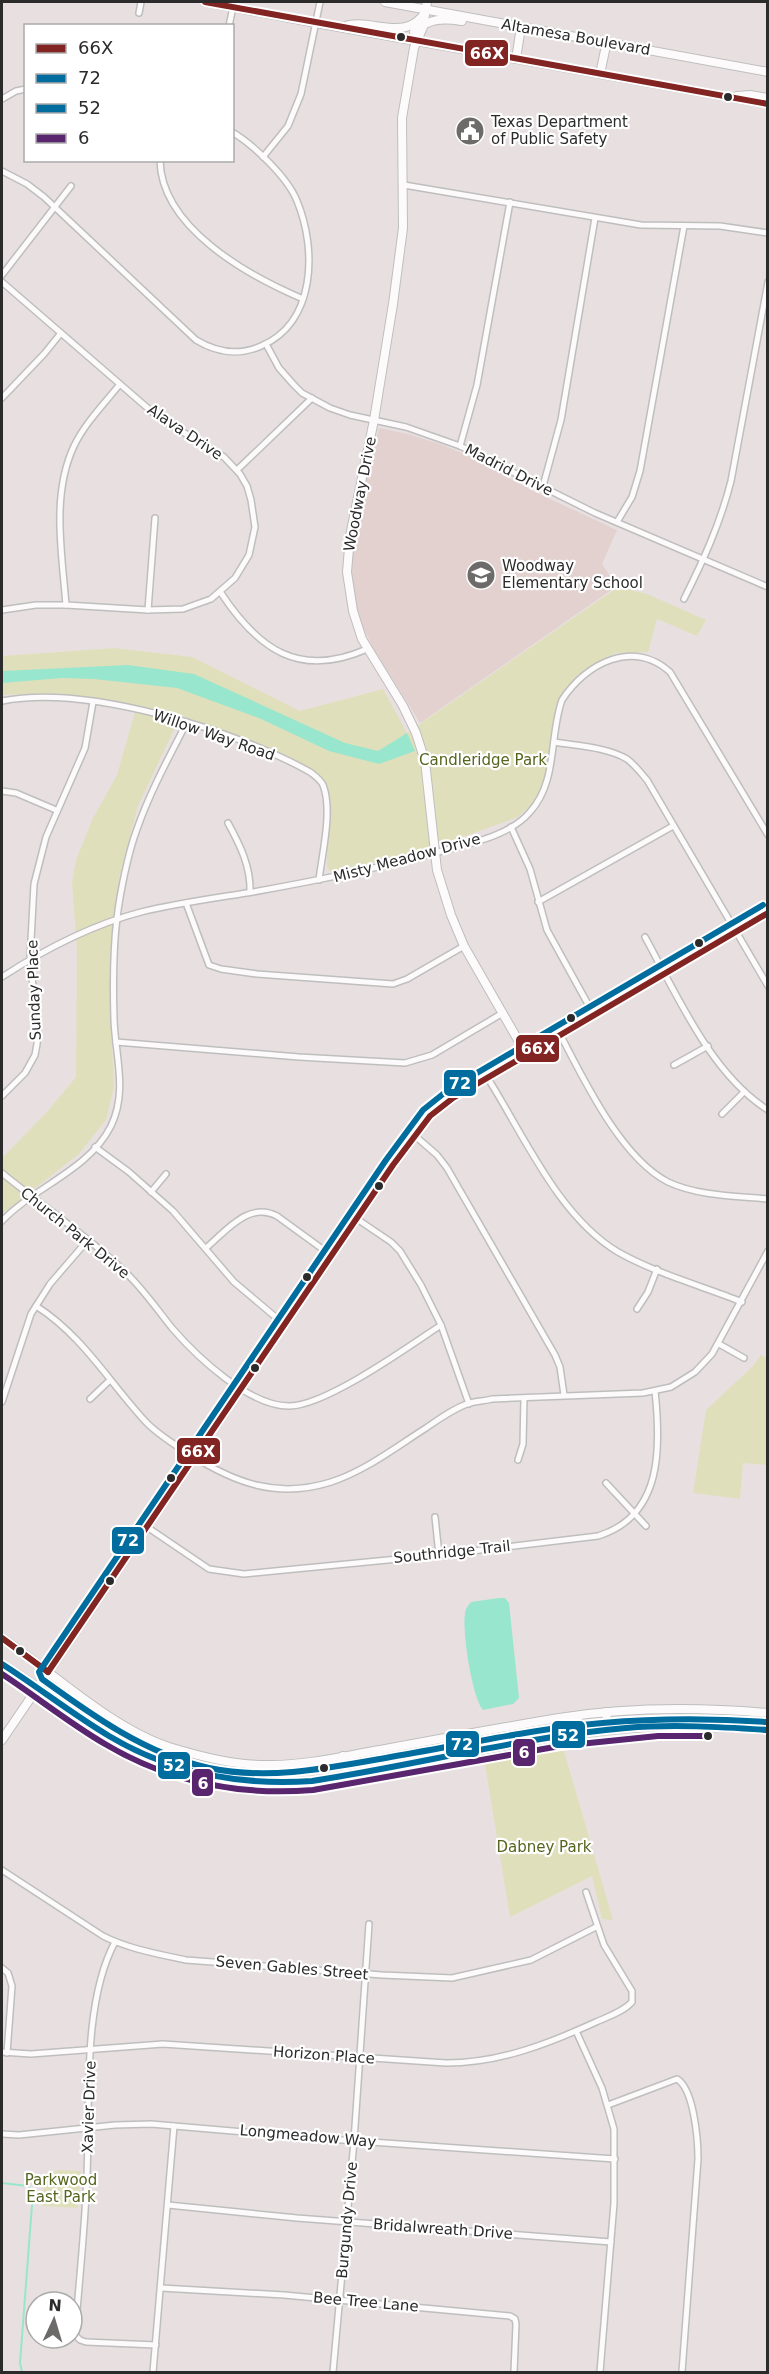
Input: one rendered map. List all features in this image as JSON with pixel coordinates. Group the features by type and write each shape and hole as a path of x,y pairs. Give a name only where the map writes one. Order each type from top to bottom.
{"main road":[{"path":"205,2 341,28 415,37 516,59 768,104"},
{"name":"Altamesa Boulevard","path":"385,2 427,6 490,21 768,72"},
{"name":"Woodway Drive","path":"413,4 415,37 402,118 404,185 401,247 374,420 350,536 346,567 353,611 367,650 403,706 416,733 425,760 437,870 464,946 526,1054"},
{"path":"341,28 351,23 396,29 413,23 423,15 427,6"},
{"name":"Woodway Drive","path":"415,37 424,24 427,6"},
{"path":"424,24 438,19 480,23 490,21"},
{"path":"516,59 521,27"},
{"path":"600,74 607,42"},
{"path":"730,97 742,95 768,98"},
{"path":"2,1740 414,1135 430,1116 487,1077 768,913"},
{"path":"2,1638 110,1716 143,1735 211,1759 270,1765 301,1763 606,1712 684,1708 768,1713"},
{"path":"2,1664 123,1744 147,1756 193,1773 233,1782 266,1784 347,1776 557,1737 608,1730 694,1726 768,1730"},
{"path":"606,1712 608,1730"},
{"path":"343,1756 347,1776"}],"street":[{"path":"139,13 141,2"},
{"path":"262,157 279,139 294,112 307,71 320,2"},
{"path":"229,24 233,7"},
{"path":"2,99 16,91 24,90"},
{"path":"2,171 27,184 54,206 196,340 218,350 239,352 266,344 288,327 297,315 309,270 309,255 302,215 297,200 288,185 262,157 234,134"},
{"path":"160,162 162,179 167,193 176,207 210,244 229,260 253,275 303,299"},
{"path":"404,185 641,225 734,227 768,233"},
{"path":"2,275 71,186"},
{"path":"460,446 477,385 510,202"},
{"path":"543,486 561,420 595,218"},
{"path":"617,522 632,497 640,471 684,226"},
{"name":"Alava Drive","path":"2,282 158,417 224,457 237,470 247,486 255,527 253,540 243,567 221,593"},
{"path":"684,599 704,560 724,512 768,282"},
{"path":"2,398 61,333"},
{"name":"Madrid Drive","path":"266,344 285,376 302,393 330,408 416,430 460,446 617,522 768,587"},
{"path":"66,605 60,496 63,479 74,445 87,423 120,384"},
{"path":"237,470 312,399"},
{"path":"148,610 155,518"},
{"path":"2,610 36,605 148,610 183,609 221,593 251,632 274,650 301,660 316,662 336,660 367,650"},
{"name":"Misty Meadow Drive","path":"2,977 63,942 117,919 186,903 319,880 435,853 511,827 529,814 538,803 546,783 562,700 568,690 588,670 613,658 632,657 653,660 670,672 768,835"},
{"name":"Willow Way Road","path":"2,701 22,697 46,697 145,711 186,722 296,764 319,779 325,796 326,822 319,880"},
{"name":"Sunday Place","path":"2,1096 25,1073 35,1055 38,1032 30,959 34,884 46,837 56,810 82,756 93,702"},
{"path":"2,1221 19,1205 74,1167 95,1147 107,1134 117,1109 121,1084 114,1020 117,919 136,831 186,722"},
{"path":"554,742 605,751 626,758 647,780 768,986"},
{"path":"2,792 16,792 56,810"},
{"path":"228,823 244,857 250,877 250,892"},
{"path":"538,902 673,826"},
{"path":"511,827 530,869 547,930 594,1015"},
{"path":"186,903 209,965 222,969 393,984 464,946"},
{"path":"645,937 708,1046 744,1092 768,1110"},
{"path":"116,1042 405,1063 432,1055 501,1014"},
{"path":"560,1034 605,1114 628,1148 650,1171 668,1182 707,1193 768,1199"},
{"path":"674,1065 708,1046"},
{"path":"487,1077 544,1171 581,1221 617,1251 742,1302"},
{"path":"723,1114 744,1092"},
{"path":"414,1135 437,1155 470,1205 555,1355 560,1366 564,1395"},
{"path":"95,1147 173,1211 234,1282 285,1326"},
{"name":"Church Park Drive","path":"2,1173 122,1269 187,1344 255,1397 277,1405 290,1406 315,1401 441,1325"},
{"path":"151,1192 166,1173"},
{"path":"206,1248 249,1214 261,1210 277,1216 332,1256"},
{"path":"357,1219 377,1231 400,1251 421,1285 441,1325 469,1404"},
{"path":"2,1402 22,1336 36,1306 50,1284 87,1240"},
{"path":"36,1306 70,1332 147,1423 162,1436 228,1476 256,1486 283,1489 315,1486 334,1481 375,1460 440,1418 469,1404 564,1395 643,1393 671,1387 695,1371 712,1354 768,1251"},
{"path":"636,1309 648,1292 657,1269"},
{"path":"719,1344 744,1358"},
{"path":"90,1399 110,1380"},
{"name":"Southridge Trail","path":"147,1527 209,1569 244,1574 440,1555 598,1536 617,1529 635,1514 643,1505 649,1492 657,1451 656,1391"},
{"path":"518,1460 523,1444 524,1398"},
{"path":"606,1483 646,1526"},
{"path":"435,1516 440,1555"},
{"name":"Seven Gables Street","path":"2,1870 90,1929 115,1942 186,1960 366,1974 452,1978 500,1969 531,1960 596,1927"},
{"path":"586,1892 596,1927"},
{"name":"Burgundy Drive","path":"333,2373 354,2141 369,1924"},
{"name":"Horizon Place","path":"4,2053 31,2054 163,2044 464,2063 513,2054 576,2031 629,2005 632,1991 604,1945 596,1927"},
{"name":"Xavier Drive","path":"115,1942 101,1974 95,2008 87,2176 75,2335 86,2342 156,2344"},
{"path":"2,1968 11,1979 12,1986 4,2053"},
{"path":"576,2031 608,2105 614,2129 611,2242 600,2373"},
{"path":"608,2105 677,2079 684,2083 696,2125 698,2159 682,2373"},
{"name":"Longmeadow Way","path":"2,2134 19,2135 115,2125 174,2126 615,2159"},
{"path":"153,2373 174,2126"},
{"name":"Bridalwreath Drive","path":"168,2205 611,2242"},
{"name":"Bee Tree Lane","path":"161,2288 339,2300 510,2316 515,2319 516,2324 514,2373"}],"shaded area":[{"name":"Woodway Elementary School","path":"379,428 443,445 471,457 533,491 617,530 602,564 617,586 420,723 372,646 359,618 353,589 351,564 353,539"},
{"path":"128,665 194,674 345,743 378,751 407,733 415,751 379,764 329,751 259,718 177,688 62,678 2,683 2,671"},
{"path":"505,1598 509,1603 519,1698 513,1704 483,1710 475,1692 469,1664 464,1623 465,1612 471,1602"}],"green space":[{"name":"Candleridge Park","path":"618,587 647,594 706,620 697,636 657,619 648,652 615,653 578,675 559,702 546,781 537,799 518,817 424,851 330,872 327,866 328,800 313,772 291,758 181,715 138,806 119,878 110,1001 114,1087 106,1120 79,1154 2,1214 2,1158 47,1112 76,1077 77,950 72,883 76,860 93,818 117,775 137,705 56,693 2,695 2,656 114,648 192,657 300,711 383,689 407,733"},
{"path":"761,1355 767,1358 767,1465 743,1463 740,1499 693,1493 706,1410 752,1367"},
{"name":"Dabney Park","path":"562,1744 613,1920 602,1919 592,1876 510,1917 484,1759"},
{"name":"Parkwood East Park","path":"59,2170 81,2171 78,2208 42,2206 45,2175"}],"waterway":[{"path":"2,2183 28,2186 33,2192 20,2363 22,2372"}],"transit line":[{"name":"66X","path":"205,2 768,104"},
{"name":"72","path":"763,905 448,1090 423,1110 386,1160 39,1672 42,1679 81,1707 142,1743 186,1762 209,1768 252,1773 295,1772 338,1766 581,1725 674,1719 767,1722"},
{"name":"66X","path":"48,1672 393,1165 430,1116 453,1098 768,913"},
{"name":"66X","path":"2,1638 48,1672"},
{"name":"52","path":"2,1664 95,1728 133,1749 181,1768 232,1779 312,1781 547,1738 626,1728 679,1726 768,1730"},
{"name":"6","path":"2,1674 105,1744 129,1757 154,1768 206,1784 259,1791 313,1790 560,1746 658,1736 708,1736"}],"place":[{"name":"Texas Department of Public Safety","path":"470,131"},
{"name":"Woodway Elementary School","path":"481,575"}]}
